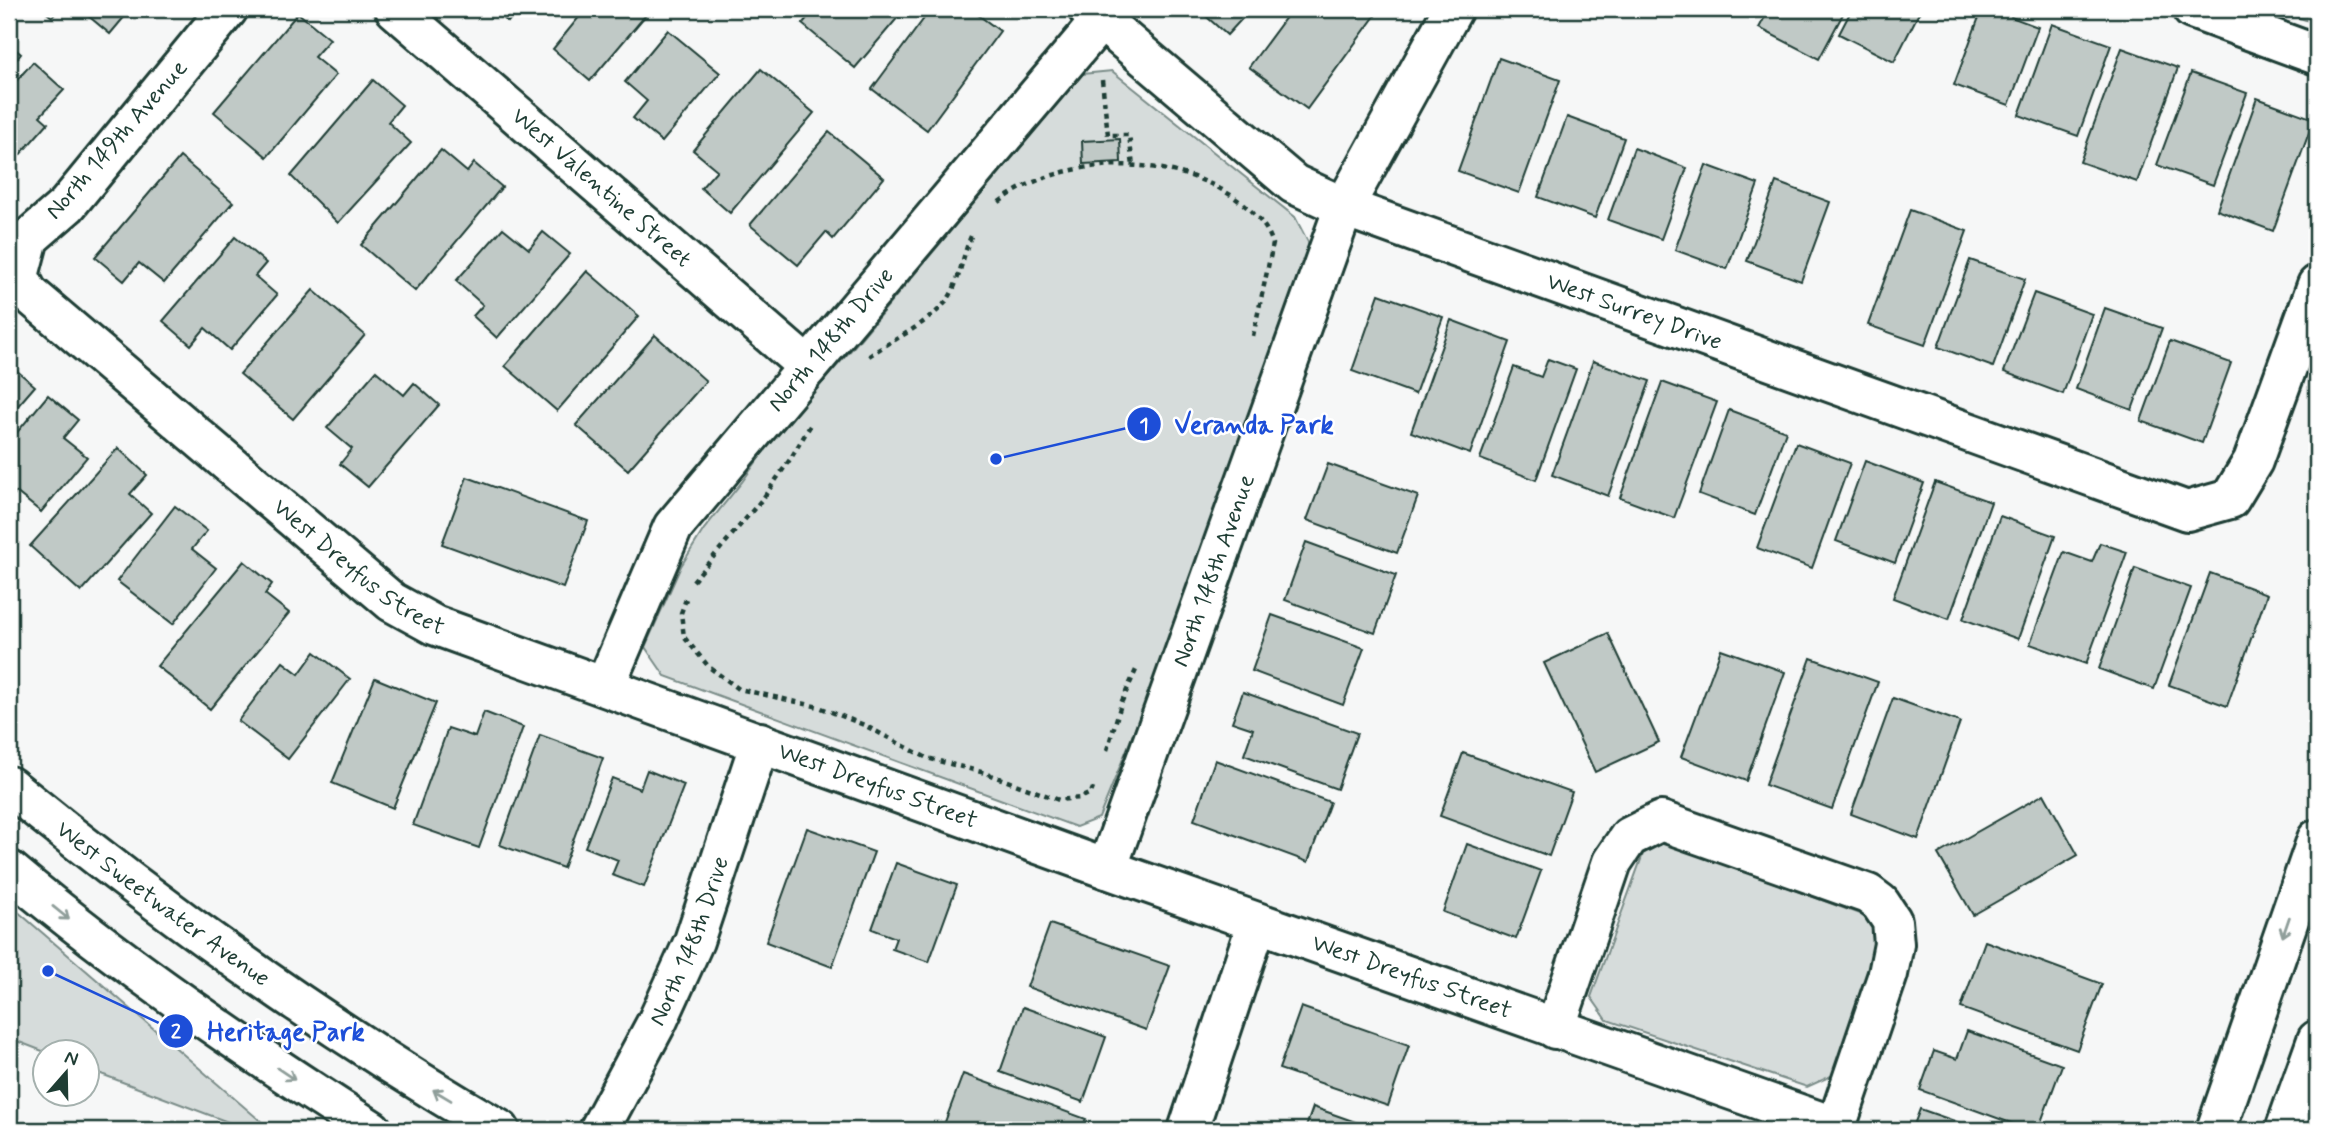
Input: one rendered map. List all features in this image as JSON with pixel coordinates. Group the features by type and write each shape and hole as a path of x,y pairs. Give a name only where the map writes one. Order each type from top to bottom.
{"street":[{"name":"North 149th Avenue","path":"19,276 29,238 66,205 228,9"},
{"name":"West Valentine Street","path":"395,9 808,367"},
{"name":"North 148th Avenue","path":"1107,869 1344,207 1453,9"},
{"path":"2192,9 2317,55"},
{"name":"North 148th Drive","path":"605,686 673,527 808,367 1095,14"},
{"name":"West Surrey Drive","path":"1095,14 1294,184 1344,207 2187,511 2230,499 2253,461 2317,285"},
{"name":"West Dreyfus Street","path":"19,276 28,293 392,602 434,625 1836,1129"},
{"name":"North 148th Drive","path":"599,1130 652,1030 694,940 760,742"},
{"name":"West Sweetwater Avenue","path":"9,786 187,924 391,1065 500,1130"},
{"path":"1556,1030 1612,862 1629,836 1661,821 1868,894 1880,903 1892,921 1894,944 1888,974 1836,1129"},
{"path":"2216,1130 2317,839"},
{"path":"9,870 66,918 153,982 372,1130"},
{"path":"1188,1130 1257,923"},
{"path":"2285,1130 2317,1040"}],"path":[{"path":"1102,80 1108,135 1129,135 1133,166"},
{"path":"993,207 1021,188 1052,175 1082,168 1153,166 1174,170 1219,187 1245,205 1269,232 1273,244 1253,336"},
{"path":"866,358 927,318 944,303 951,293 976,226"},
{"path":"816,415 764,497 695,577 689,589 681,613 684,637 697,655 739,689 820,707 864,724 927,758 985,772 1059,800 1080,798 1091,793 1096,782"},
{"path":"1104,762 1122,701 1138,668"}],"shaded area":[{"path":"2275,9 2317,9 2317,24"},
{"path":"1112,71 1295,217 1309,244 1268,367 1155,680 1099,818 1076,827 665,676 645,647 681,566 704,529 774,437 851,350 1082,74"},
{"path":"1664,842 1873,919 1883,945 1840,1072 1807,1087 1607,1020 1591,997 1643,854"},
{"path":"9,904 271,1130 249,1130 102,1074 102,1038 32,1038 32,1047 9,1038"}],"building":[{"path":"42,9 59,9 52,17"},
{"path":"80,9 131,9 110,34"},
{"path":"492,9 518,9 508,22"},
{"path":"571,9 651,9 590,81 553,49 580,16"},
{"path":"815,9 905,9 855,68 802,24"},
{"path":"931,9 970,9 1000,31 927,130 872,89"},
{"path":"1198,9 1251,9 1227,35"},
{"path":"1292,9 1380,9 1307,109 1249,67"},
{"path":"1769,9 1832,9 1843,14 1819,59 1759,28"},
{"path":"1852,9 1921,9 1894,62 1839,34"},
{"path":"1982,9 2014,9 2011,17 2038,27 2009,105 1954,85"},
{"path":"298,13 330,39 314,57 336,75 267,157 214,112"},
{"path":"2052,24 2111,45 2078,136 2019,115"},
{"path":"668,30 720,73 662,142 633,118 647,101 625,82"},
{"path":"9,44 21,54 9,69"},
{"path":"2122,48 2178,68 2137,182 2080,162"},
{"path":"1499,58 1560,80 1519,193 1458,171"},
{"path":"33,62 64,90 40,116 48,123 9,167 9,89"},
{"path":"761,69 814,113 730,213 701,188 717,170 693,150"},
{"path":"2191,73 2247,93 2213,185 2157,165"},
{"path":"373,80 402,105 388,122 411,143 338,223 291,176"},
{"path":"2257,98 2314,119 2273,231 2217,210"},
{"path":"1567,117 1624,138 1595,218 1538,197"},
{"path":"829,132 884,178 833,239 826,232 798,265 750,225"},
{"path":"1120,139 1121,162 1083,164 1082,141"},
{"path":"1634,148 1687,168 1661,239 1608,220"},
{"path":"441,150 467,172 474,163 502,187 415,291 361,245"},
{"path":"180,157 233,202 164,283 139,263 124,281 95,257"},
{"path":"1706,165 1758,184 1727,269 1675,250"},
{"path":"1776,182 1830,202 1801,281 1747,261"},
{"path":"1910,210 1967,231 1925,345 1868,325"},
{"path":"503,228 529,249 543,232 570,254 497,338 473,316 483,305 456,281"},
{"path":"235,237 266,263 255,276 277,295 230,350 205,328 191,345 163,321"},
{"path":"1970,260 2025,279 1993,367 1938,347"},
{"path":"587,271 639,316 557,411 505,366"},
{"path":"313,290 365,335 293,419 240,374"},
{"path":"2034,293 2092,314 2063,394 2004,372"},
{"path":"1379,294 1443,317 1415,394 1352,371"},
{"path":"2105,308 2162,328 2132,410 2076,389"},
{"path":"1451,320 1510,342 1470,454 1411,432"},
{"path":"655,335 706,381 628,470 576,425"},
{"path":"2170,341 2231,363 2202,443 2141,421"},
{"path":"1548,359 1576,369 1536,480 1480,459 1514,367 1541,377"},
{"path":"1593,361 1650,381 1608,496 1552,475"},
{"path":"9,364 35,386 9,416"},
{"path":"376,371 404,395 414,383 439,405 368,487 340,464 352,449 327,428"},
{"path":"1662,382 1717,402 1674,518 1620,498"},
{"path":"48,395 78,420 63,438 87,457 41,512 16,492 9,501 9,442"},
{"path":"1729,410 1786,431 1755,515 1699,494"},
{"path":"1796,443 1850,463 1812,568 1757,548"},
{"path":"118,448 147,475 130,494 151,513 81,592 30,546"},
{"path":"1865,461 1924,483 1895,563 1836,541"},
{"path":"1328,464 1418,496 1397,553 1307,520"},
{"path":"467,477 588,521 563,588 442,544"},
{"path":"1935,482 1991,502 1949,619 1893,598"},
{"path":"175,506 207,531 192,549 216,568 173,624 117,581"},
{"path":"2000,516 2055,536 2018,639 1963,619"},
{"path":"1306,542 1396,575 1375,633 1285,600"},
{"path":"2100,543 2127,552 2086,664 2030,644 2064,552 2092,562"},
{"path":"244,561 272,584 265,594 289,613 210,709 157,666"},
{"path":"2135,568 2191,588 2154,689 2099,669"},
{"path":"2210,573 2267,594 2227,706 2169,685"},
{"path":"1272,615 1364,648 1343,705 1252,671"},
{"path":"1608,633 1659,742 1595,772 1544,663"},
{"path":"1721,649 1785,672 1746,781 1681,757"},
{"path":"315,652 350,679 288,759 238,721 283,662 299,674"},
{"path":"1811,658 1878,682 1832,809 1765,785"},
{"path":"375,678 436,703 393,808 332,783"},
{"path":"1243,692 1357,733 1337,789 1244,755 1253,729 1232,722"},
{"path":"1893,698 1960,722 1918,839 1851,814"},
{"path":"484,712 523,727 479,848 413,825 448,728 475,737"},
{"path":"540,735 603,758 563,868 500,845"},
{"path":"1463,753 1572,792 1549,856 1440,816"},
{"path":"1215,760 1330,802 1308,862 1194,820"},
{"path":"647,770 684,785 644,887 612,875 618,860 585,847 612,778 640,789"},
{"path":"2044,794 2078,855 1973,915 1938,854"},
{"path":"807,828 874,852 832,967 766,942"},
{"path":"1467,844 1541,871 1516,939 1443,912"},
{"path":"896,863 957,885 929,962 892,949 896,938 872,929"},
{"path":"1050,924 1170,966 1146,1030 1027,987"},
{"path":"1985,941 2102,984 2077,1050 1961,1008"},
{"path":"1023,1007 1106,1037 1083,1102 1000,1072"},
{"path":"1301,1007 1409,1045 1388,1106 1279,1069"},
{"path":"1967,1031 2062,1065 2038,1130 2030,1130 1920,1090 1934,1051 1957,1059"},
{"path":"963,1074 1086,1119 1081,1130 942,1130"},
{"path":"1313,1107 1378,1130 1305,1130"},
{"path":"1920,1109 1980,1130 1912,1130"}],"place":[{"name":"Veranda Park","path":"996,459"},
{"name":"Heritage Park","path":"48,971"}]}
